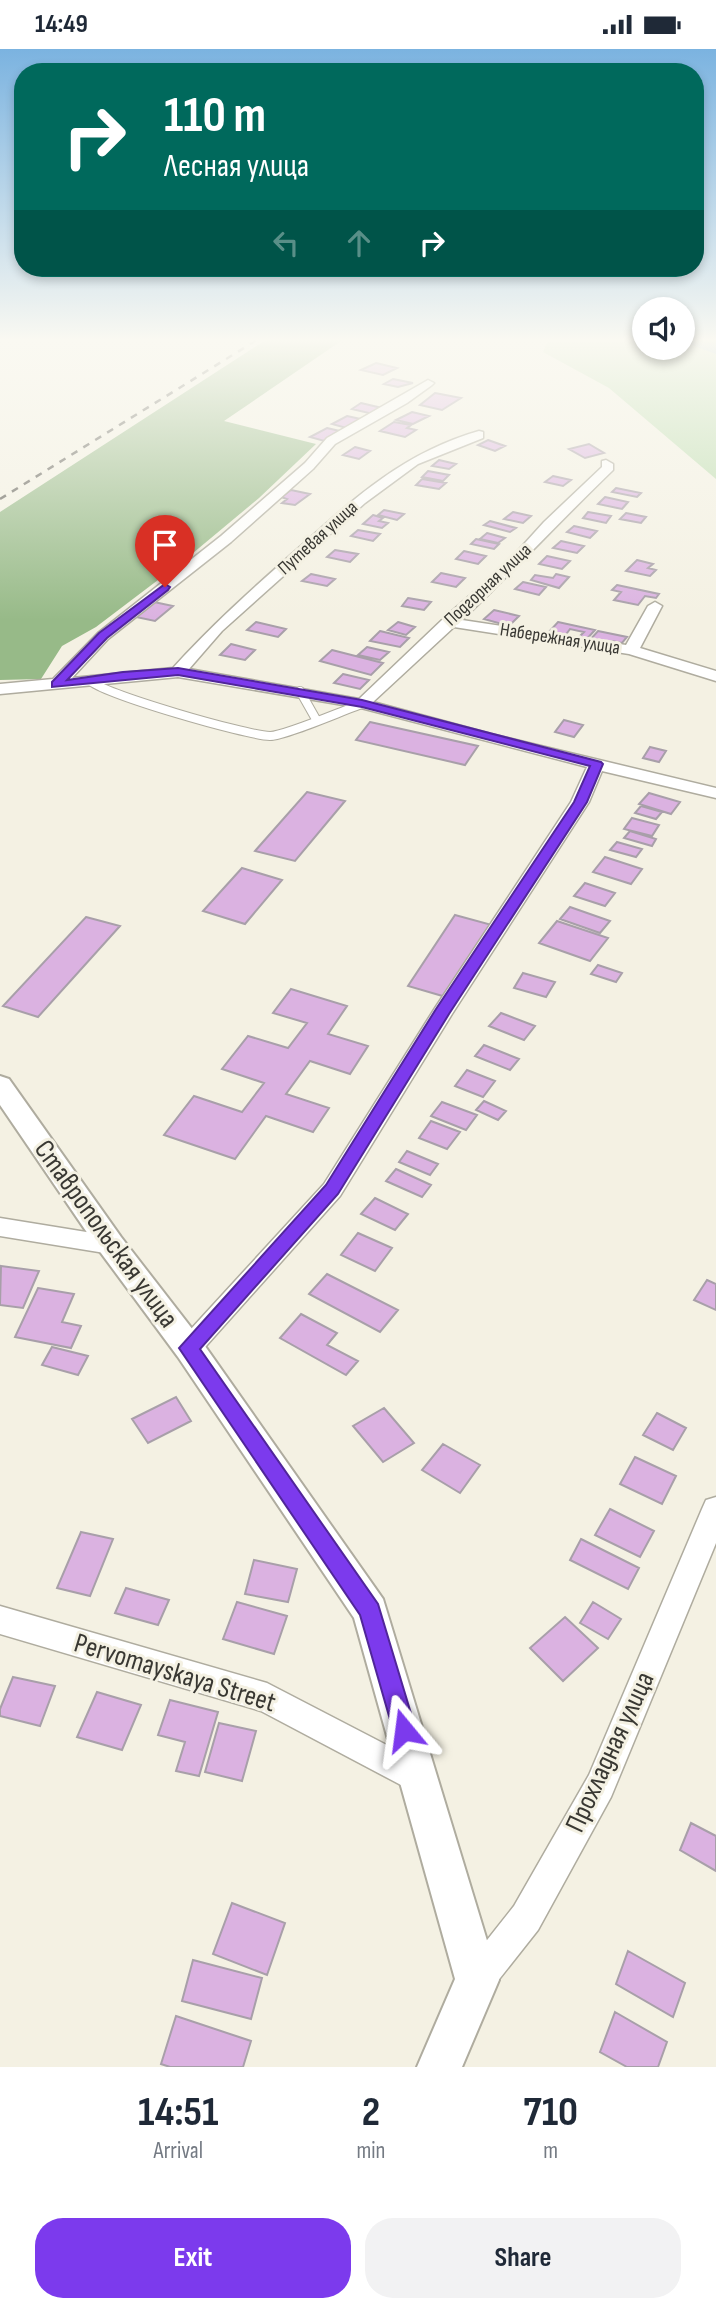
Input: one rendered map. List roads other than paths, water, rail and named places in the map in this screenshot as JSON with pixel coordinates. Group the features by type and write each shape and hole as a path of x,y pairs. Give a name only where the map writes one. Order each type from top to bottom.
{"street":[{"path":"56,685 103,636 226,539 309,466 331,441 347,432"},
{"name":"Путевая улица","path":"178,672 217,628 360,500 414,461 479,435"},
{"name":"Подгорная улица","path":"362,704 448,622 511,567 549,524 609,467 606,464"},
{"name":"Набережная улица","path":"631,650 655,606"},
{"name":"Набережная улица","path":"448,622 631,650 716,676"},
{"path":"0,689 178,672 300,691 362,704 716,793"},
{"path":"189,1348 332,1190 442,1013 580,802 597,764"},
{"name":"Ставропольская улица","path":"0,1085 111,1245 189,1348 370,1611 477,1980"},
{"path":"0,1227 111,1245"},
{"name":"Прохладная улица","path":"477,1980 526,1918 600,1786 716,1509"},
{"name":"Pervomayskaya Street","path":"0,1620 267,1697 418,1778"},
{"path":"439,2067 477,1980"}],"lane":[{"path":"89,680 97,687 132,699 248,732 272,736 362,704"},
{"path":"300,691 317,721"}],"railway":[{"path":"0,499 108,432"}]}
